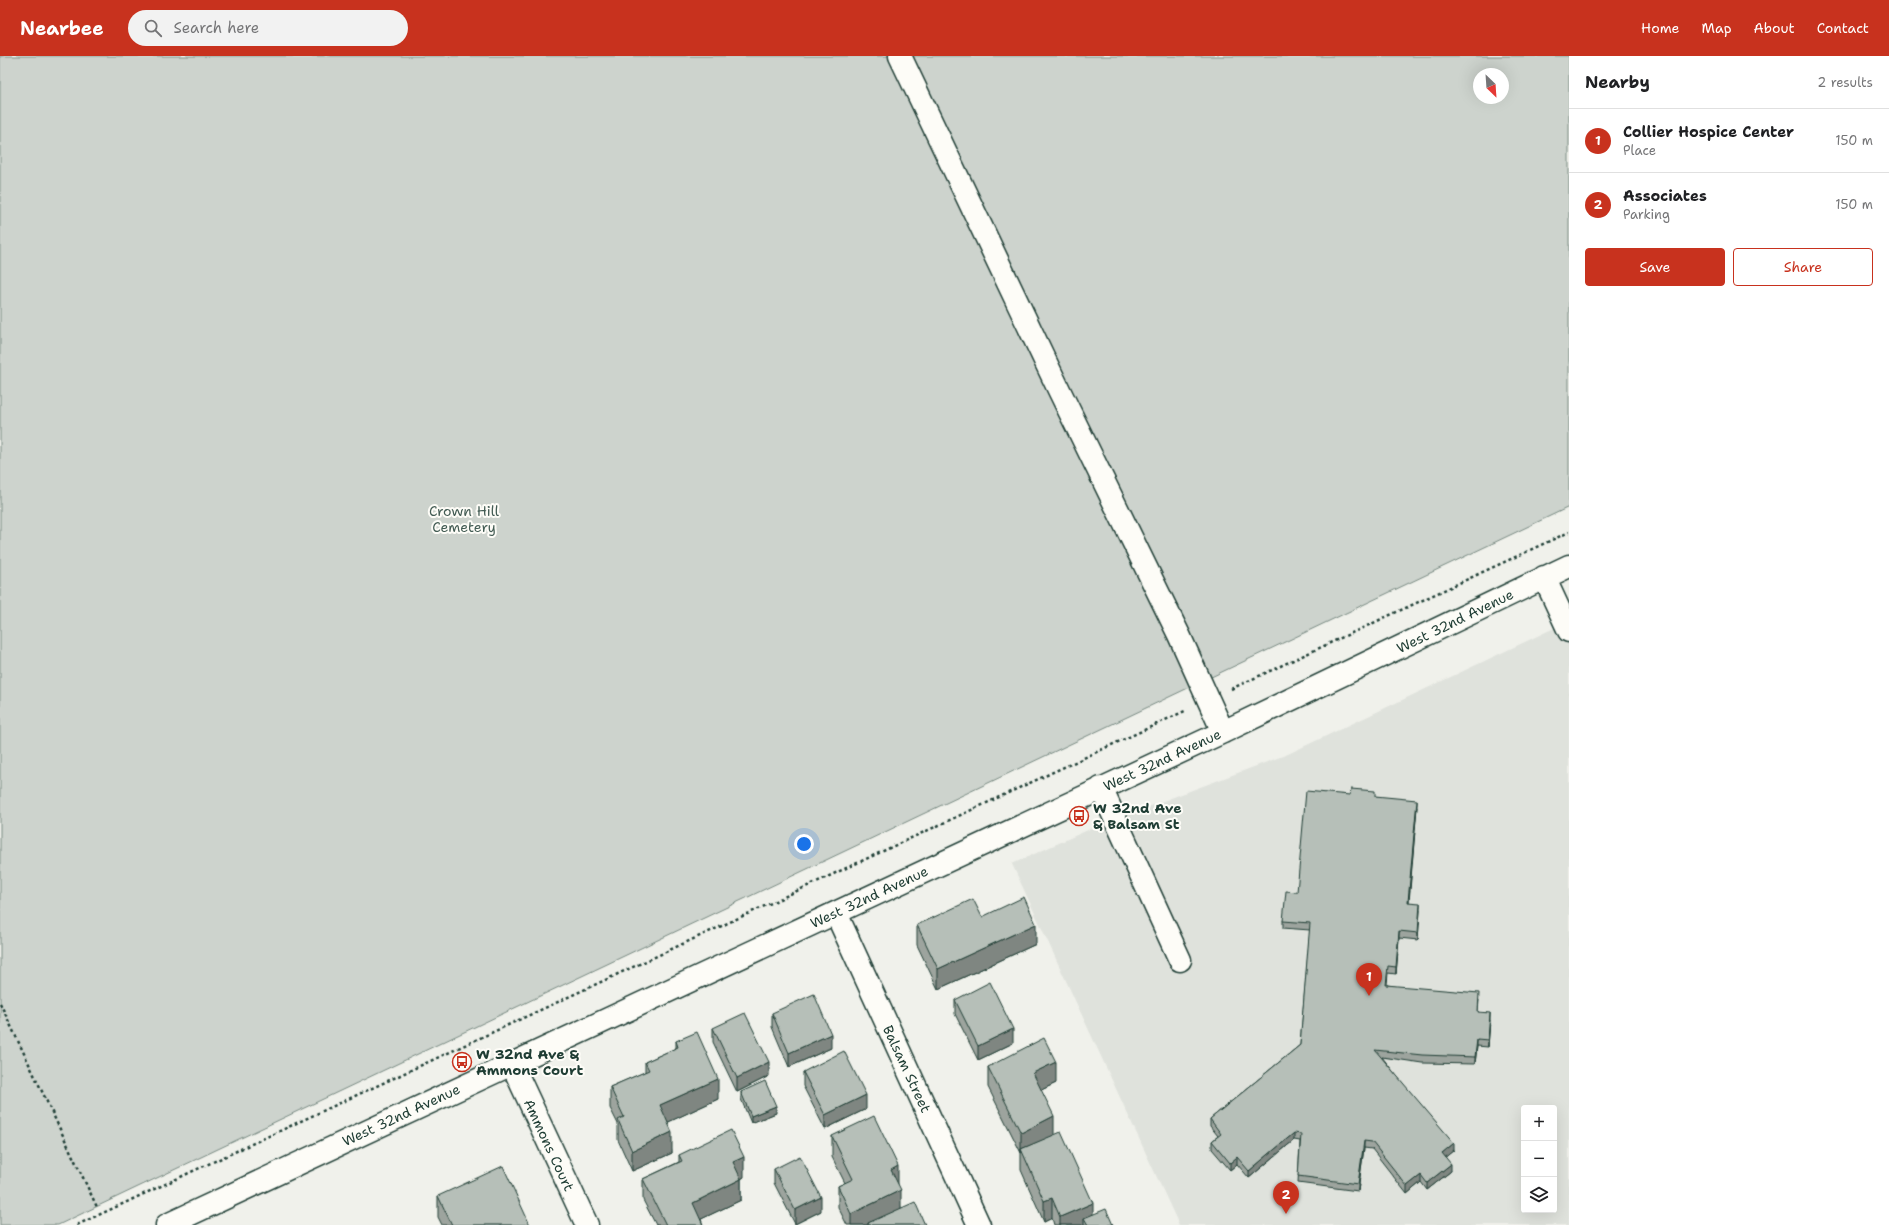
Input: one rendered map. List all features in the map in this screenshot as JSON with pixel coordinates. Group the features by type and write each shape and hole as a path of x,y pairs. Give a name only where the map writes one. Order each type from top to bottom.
{"street":[{"path":"900,56 1060,392 1180,635 1223,732"},
{"name":"West 32nd Avenue","path":"167,1225 1223,732 1569,566"},
{"path":"1544,578 1569,631"},
{"path":"1101,788 1180,960"},
{"name":"Balsam Street","path":"836,913 979,1225"},
{"name":"Ammons Court","path":"512,1064 587,1225"}],"path":[{"path":"77,1225 1569,532"},
{"path":"0,1002 97,1207"}],"shaded area":[{"path":"1569,621 1569,1225 1179,1225 1012,864 1099,825 1288,754"}],"green space":[{"name":"Crown Hill Cemetery","path":"0,56 1569,56 1569,507 58,1225 0,1225"}],"building":[{"path":"1351,789 1375,791 1375,796 1417,800 1408,902 1420,903 1418,933 1399,931 1396,967 1388,966 1386,985 1479,993 1478,1012 1490,1013 1488,1040 1477,1039 1475,1057 1422,1055 1375,1050 1454,1143 1442,1153 1451,1164 1427,1183 1421,1175 1407,1186 1372,1142 1364,1141 1358,1184 1298,1176 1301,1134 1294,1133 1249,1171 1237,1157 1230,1163 1212,1141 1221,1134 1210,1119 1300,1045 1310,923 1283,921 1286,891 1297,892 1306,791 1350,795"},
{"path":"1024,897 1036,924 938,969 917,925 973,899 982,917"},
{"path":"990,982 1013,1029 978,1046 955,1000"},
{"path":"814,994 831,1034 789,1053 772,1013"},
{"path":"745,1013 769,1062 737,1078 713,1028"},
{"path":"697,1032 718,1079 660,1105 672,1132 632,1151 618,1120 624,1117 610,1087 649,1070 645,1062 678,1047 676,1041"},
{"path":"1044,1038 1056,1062 1033,1073 1054,1116 1021,1133 988,1067"},
{"path":"844,1051 866,1095 825,1115 803,1072"},
{"path":"765,1081 776,1106 751,1116 741,1092"},
{"path":"874,1116 898,1166 891,1170 901,1190 851,1214 838,1186 853,1179 832,1136"},
{"path":"731,1130 744,1157 733,1162 741,1179 693,1203 703,1225 666,1225 643,1179 682,1161 679,1155"},
{"path":"1061,1132 1093,1203 1060,1217 1052,1198 1044,1201 1021,1149"},
{"path":"800,1156 821,1197 795,1210 774,1169"},
{"path":"503,1166 530,1225 452,1225 438,1196"},
{"path":"915,1202 925,1225 869,1225 868,1223"},
{"path":"1106,1209 1113,1225 1088,1225 1084,1218"}],"place":[{"name":"W 32nd Ave & Balsam St","path":"1079,816"},
{"name":"Collier Hospice Center","path":"1369,996"},
{"name":"W 32nd Ave & Ammons Court","path":"462,1062"},
{"name":"Associates","path":"1286,1214"}]}
